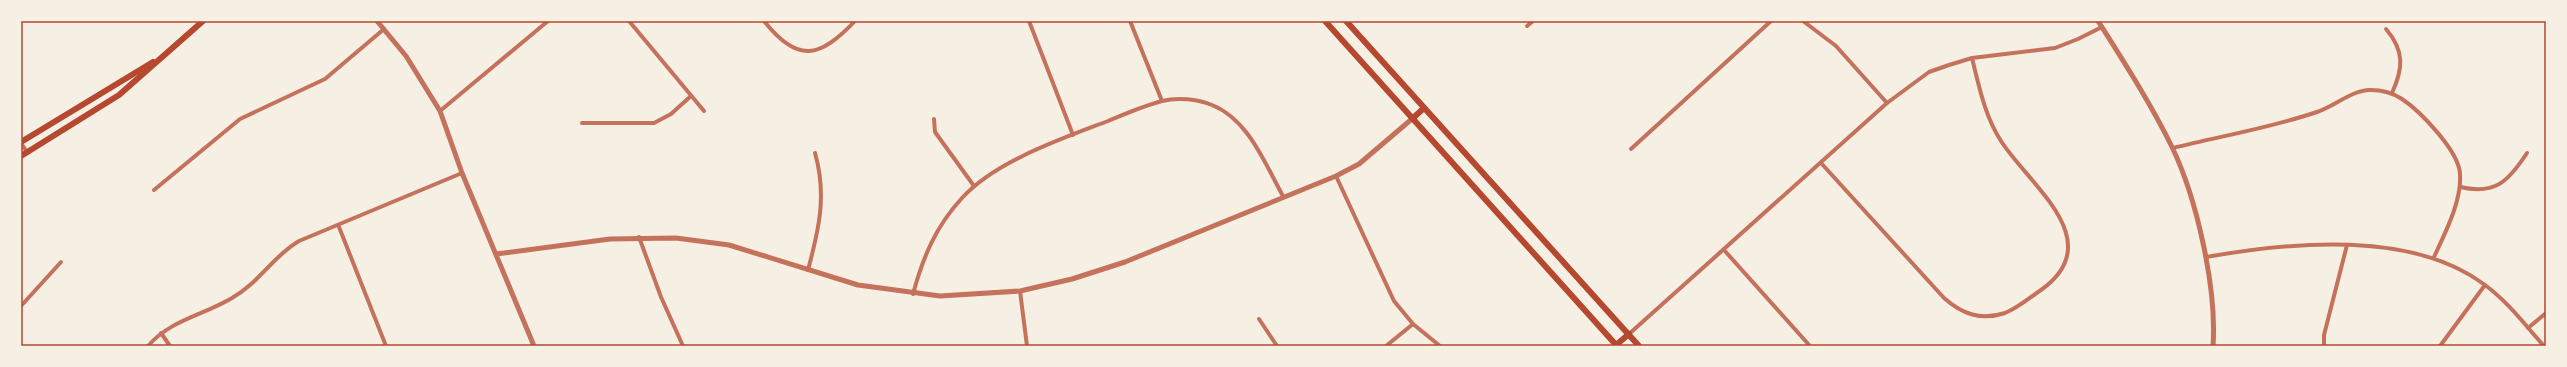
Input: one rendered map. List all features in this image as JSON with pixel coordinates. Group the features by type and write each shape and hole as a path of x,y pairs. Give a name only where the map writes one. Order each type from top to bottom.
{"main road":[{"path":"21,156 119,95 141,78 157,60 203,21"},
{"path":"1325,21 1616,345 1629,334"},
{"path":"1346,21 1639,346"},
{"path":"21,142 157,60"},
{"path":"1413,118 1424,108"}],"street":[{"path":"377,21 416,70 440,111 462,173 534,346"},
{"path":"440,111 548,21"},
{"path":"629,21 704,111"},
{"path":"764,21 784,43 792,48 810,50 835,42 855,21"},
{"path":"1029,21 1073,135"},
{"path":"1130,21 1162,101"},
{"path":"1527,26 1533,21"},
{"path":"1631,149 1771,21"},
{"path":"1803,21 1836,46 1887,102"},
{"path":"2098,21 2144,94 2173,148 2193,202 2206,257 2210,286 2213,346"},
{"path":"1629,334 1822,163 1887,102 1929,72 1972,58 2055,48 2102,27"},
{"path":"154,190 240,119 320,82 384,29"},
{"path":"2386,29 2397,45 2401,69 2392,93"},
{"path":"1822,163 1944,298 1956,309 1977,316 1988,317 2011,310 2043,288 2057,277 2064,264 2068,244 2064,222 2000,140 1989,118 1972,58"},
{"path":"2173,148 2293,119 2319,111 2360,91 2373,90 2392,93 2412,107 2451,149 2458,162 2460,187 2448,223 2434,257"},
{"path":"582,123 654,123 672,114 692,96"},
{"path":"913,294 924,256 935,233 948,214 974,186 1005,166 1073,135 1162,101 1183,99 1200,101 1229,114 1251,138 1283,196"},
{"path":"496,254 639,236 690,239 729,245 764,254 808,270 858,285 913,294 972,295 1020,291 1072,279 1126,262 1283,196 1336,176 1359,164 1413,118"},
{"path":"934,119 935,132 974,186"},
{"path":"21,142 27,152"},
{"path":"808,270 819,229 822,197 821,175 815,153"},
{"path":"2460,187 2482,191 2490,189 2516,168 2527,153"},
{"path":"148,346 161,333 180,321 233,298 254,283 280,254 291,246 462,173"},
{"path":"1336,176 1384,284 1394,301 1413,324 1440,346"},
{"path":"338,226 386,346"},
{"path":"639,236 656,286 683,346"},
{"path":"2206,257 2256,248 2307,244 2347,245 2402,250 2434,257 2485,285 2508,305 2544,346"},
{"path":"2324,346 2324,335 2347,245"},
{"path":"1724,250 1810,346"},
{"path":"21,306 60,262"},
{"path":"2440,346 2485,285"},
{"path":"1020,291 1027,346"},
{"path":"2528,328 2546,313"},
{"path":"1259,319 1277,346"},
{"path":"1386,346 1413,324"},
{"path":"161,333 170,346"}]}
